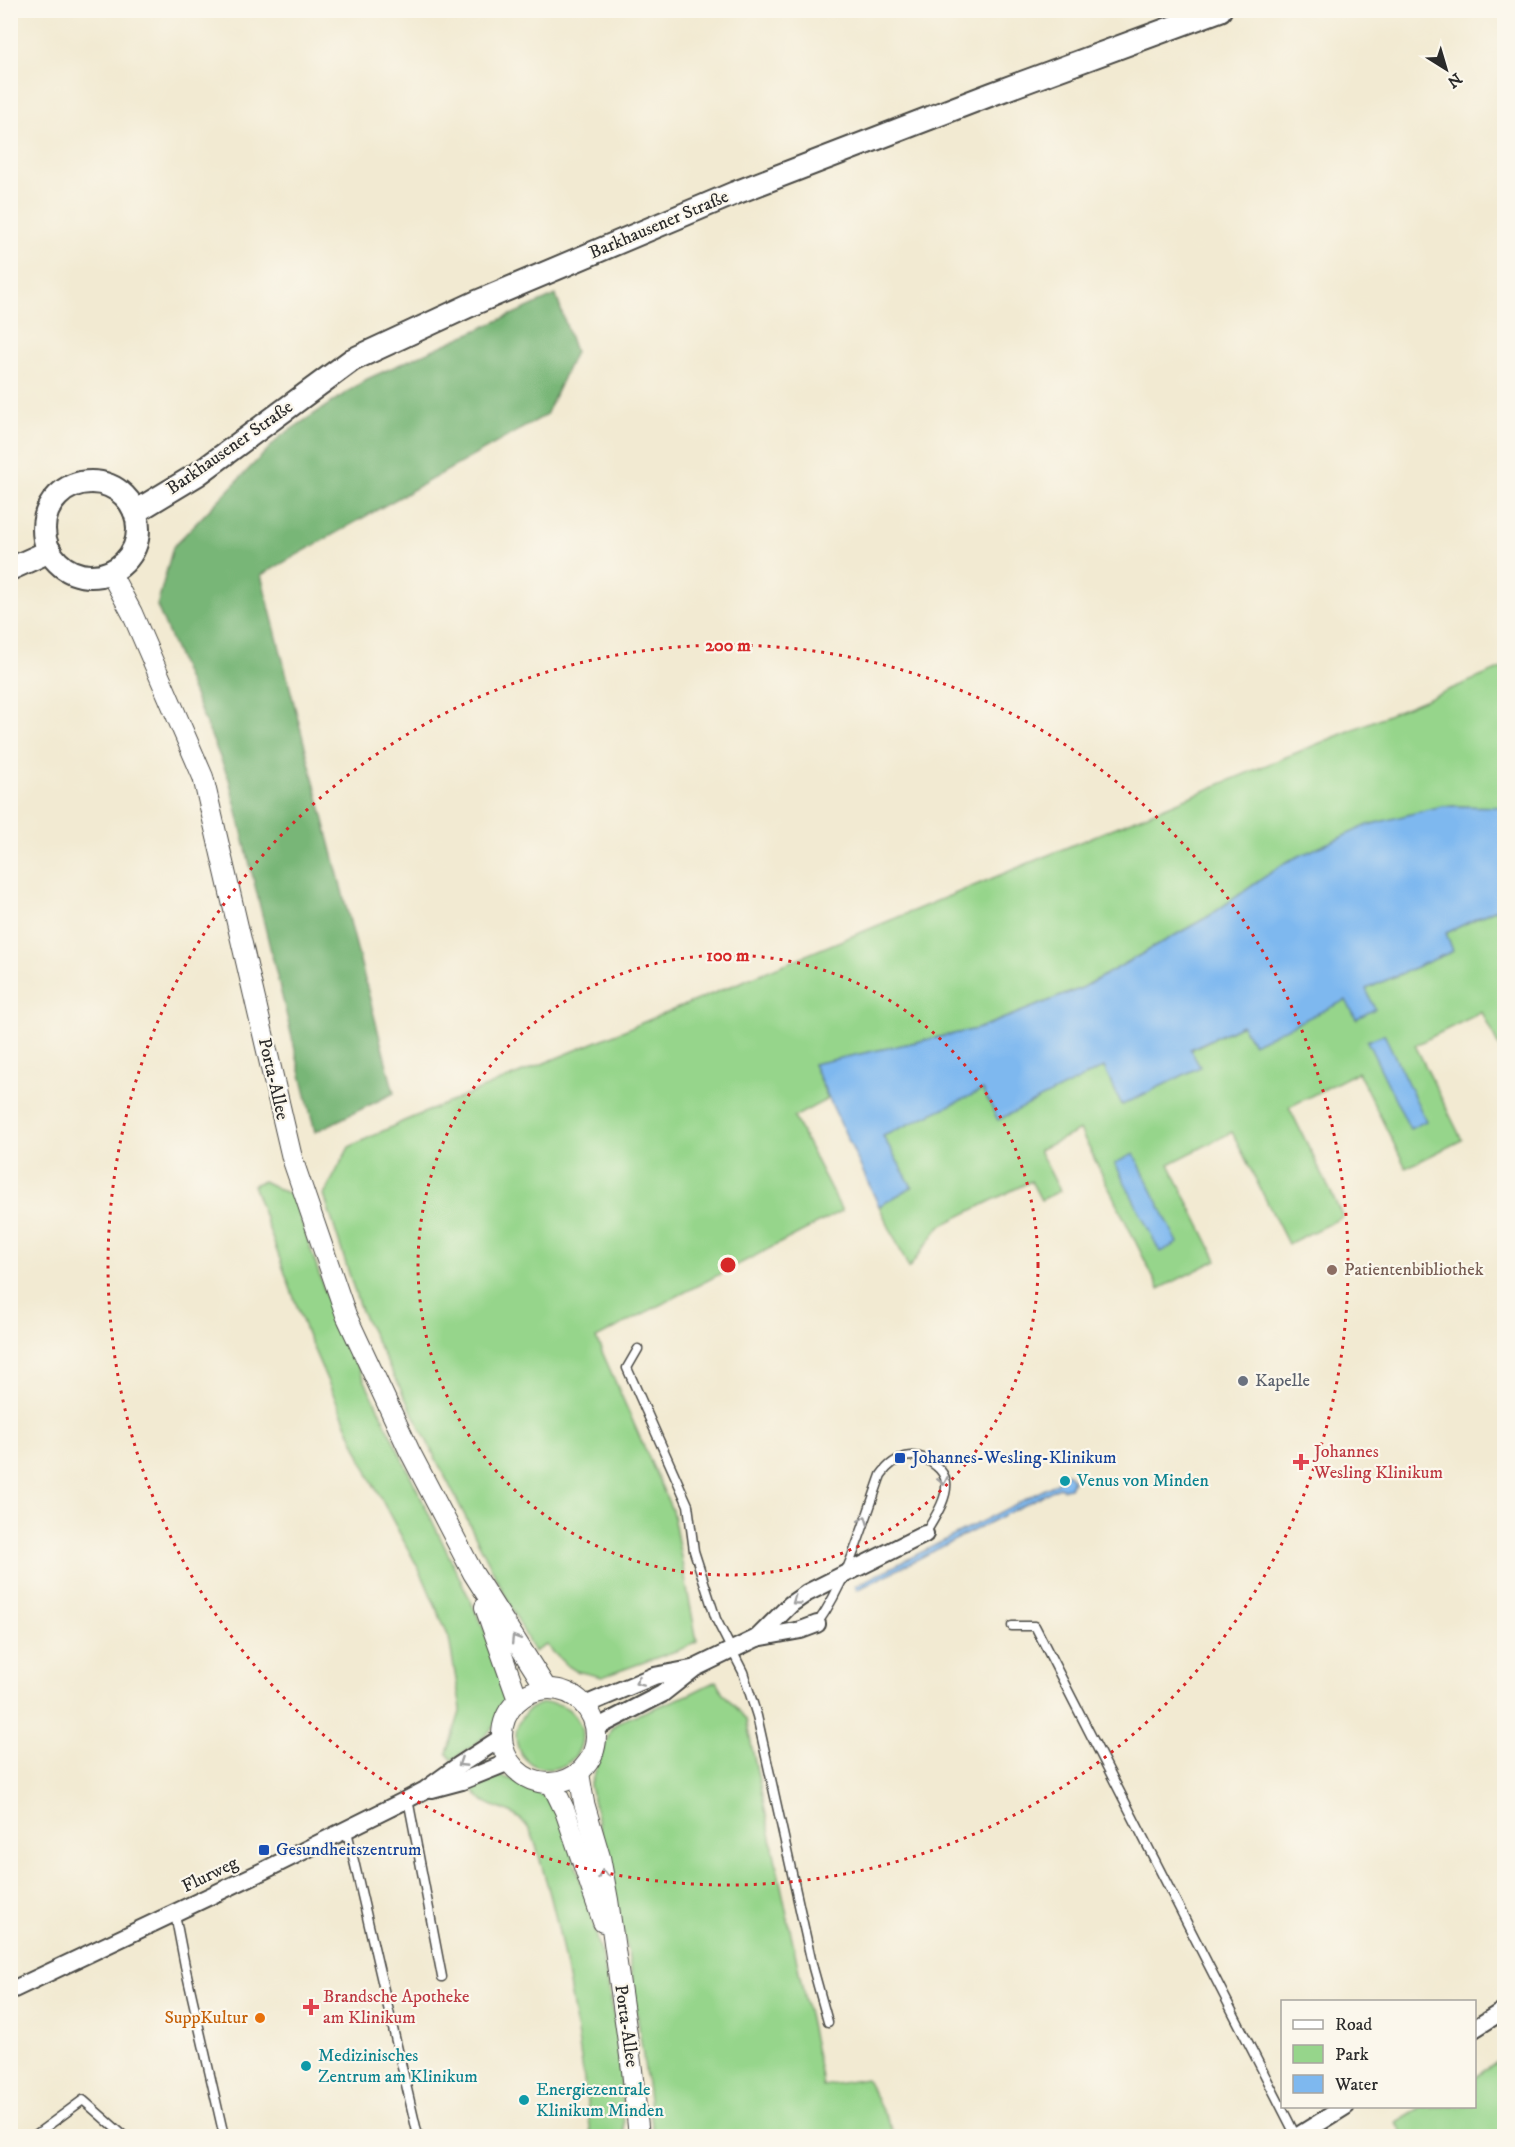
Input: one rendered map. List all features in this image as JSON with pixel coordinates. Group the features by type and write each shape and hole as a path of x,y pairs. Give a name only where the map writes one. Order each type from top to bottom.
{"main road":[{"name":"Barkhausener Straße","path":"135,512 198,474 352,360 477,302 735,193 992,94 1220,10"},
{"path":"84,483 99,483 114,488 127,499 135,512 138,526 137,540 131,554 122,565 110,572 95,576 79,575 64,568 53,557 46,543 44,527 47,511 56,498 69,488 84,483"},
{"path":"10,569 50,551"}],"street":[{"name":"Porta-Allee","path":"110,572 132,613 203,777 291,1158 346,1315 409,1450 473,1573 546,1688"},
{"path":"757,1638 791,1604 807,1593 925,1534"},
{"name":"Porta-Allee","path":"473,1573 518,1700"},
{"path":"596,1728 662,1694 695,1668 757,1638 801,1630 817,1624"},
{"path":"585,1705 654,1676 695,1668"},
{"path":"546,1688 567,1692 585,1705 594,1719 597,1740 588,1764 579,1773 552,1784 539,1783 517,1772 509,1762 501,1738 506,1717 518,1700 536,1690 546,1688"},
{"name":"Flurweg","path":"10,1991 347,1831 425,1790 501,1738"},
{"name":"Flurweg","path":"425,1790 462,1781 509,1762"},
{"name":"Porta-Allee","path":"579,1773 584,1803 600,1857 608,1900 639,2136"},
{"name":"Porta-Allee","path":"552,1784 565,1811 614,1952"},
{"path":"1476,2028 1504,2010"},
{"path":"1297,2136 1343,2108"}],"lane":[{"path":"638,1349 627,1368 688,1505 694,1551 716,1619 743,1672 757,1716 813,1968 828,2022"},
{"path":"817,1624 827,1609 843,1575 881,1475 888,1465 900,1458 915,1455 928,1459 940,1470 946,1480 940,1506 925,1534"},
{"path":"1012,1626 1035,1626 1281,2105"},
{"path":"408,1799 442,1977"},
{"path":"347,1831 418,2136"},
{"path":"175,1914 224,2136"},
{"path":"34,2136 83,2100 124,2136"},
{"path":"1283,2108 1297,2136"}],"green space":[{"path":"556,295 575,352 546,415 261,575 394,1093 315,1132 229,779 157,606 173,547 281,436 367,379"},
{"path":"1504,667 1504,807 1442,806 1286,862 1209,916 1082,988 977,1029 813,1064 828,1099 794,1117 842,1211 596,1338 672,1510 697,1641 687,1647 602,1677 576,1671 565,1664 546,1645 534,1652 361,1311 324,1195 349,1147 404,1121"},
{"path":"1496,909 1504,927 1504,1057 1482,1012 1415,1045 1462,1140 1406,1168 1358,1072 1289,1107 1343,1217 1288,1244 1232,1132 1169,1164 1217,1260 1159,1289 1080,1130 1039,1150 1060,1191 1041,1200 1031,1181 940,1226 909,1268 879,1206 912,1187 883,1136 983,1089 998,1120 1104,1067 1122,1105 1200,1067 1190,1050 1242,1025 1253,1044 1346,999 1357,1019 1366,989 1453,951 1446,933"},
{"path":"263,1181 293,1196 331,1310 498,1658 505,1691 499,1717 487,1734 452,1760 447,1753 461,1709 449,1638 423,1577 369,1476 307,1334 253,1185"},
{"path":"716,1681 723,1693 746,1719 823,2086 866,2079 896,2136 653,2136 630,1963 590,1786 611,1729 618,1722 688,1695"},
{"path":"549,1703 562,1706 572,1713 579,1723 582,1736 579,1749 572,1759 562,1766 549,1769 536,1766 526,1759 519,1749 516,1736 519,1723 526,1713 536,1706"},
{"path":"498,1776 528,1786 549,1801 568,1840 596,1933 610,1991 625,2136 591,2136 565,1961 553,1905 536,1845 529,1829 520,1819 483,1800 472,1787"},
{"path":"1504,2057 1504,2136 1403,2136 1396,2123 1421,2108 1476,2108 1476,2075"}],"water":[{"path":"1442,806 1504,807 1504,927 1496,909 1446,933 1453,951 1366,989 1375,1009 1356,1019 1346,1000 1253,1044 1242,1025 1190,1049 1200,1067 1122,1105 1104,1067 998,1120 983,1090 883,1136 912,1187 879,1206 813,1064 977,1029 1082,988 1209,916 1286,862 1368,825"},
{"path":"1384,1034 1426,1121 1410,1129 1367,1041"},
{"path":"1134,1154 1178,1243 1160,1252 1115,1163"},
{"path":"1069,1474 1073,1480 1070,1488 1059,1487 857,1590 855,1586 1057,1483 1060,1475"}],"place":[{"name":"Patientenbibliothek","path":"1332,1270"},
{"name":"Kapelle","path":"1243,1381"},
{"name":"Johannes-Wesling-Klinikum","path":"900,1458"},
{"name":"Johannes Wesling Klinikum","path":"1301,1462"},
{"name":"Venus von Minden","path":"1065,1481"},
{"name":"Gesundheitszentrum","path":"264,1850"},
{"name":"Brandsche Apotheke am Klinikum","path":"311,2007"},
{"name":"SuppKultur","path":"260,2018"},
{"name":"Medizinisches Zentrum am Klinikum","path":"306,2066"},
{"name":"Energiezentrale Klinikum Minden","path":"524,2100"}]}
